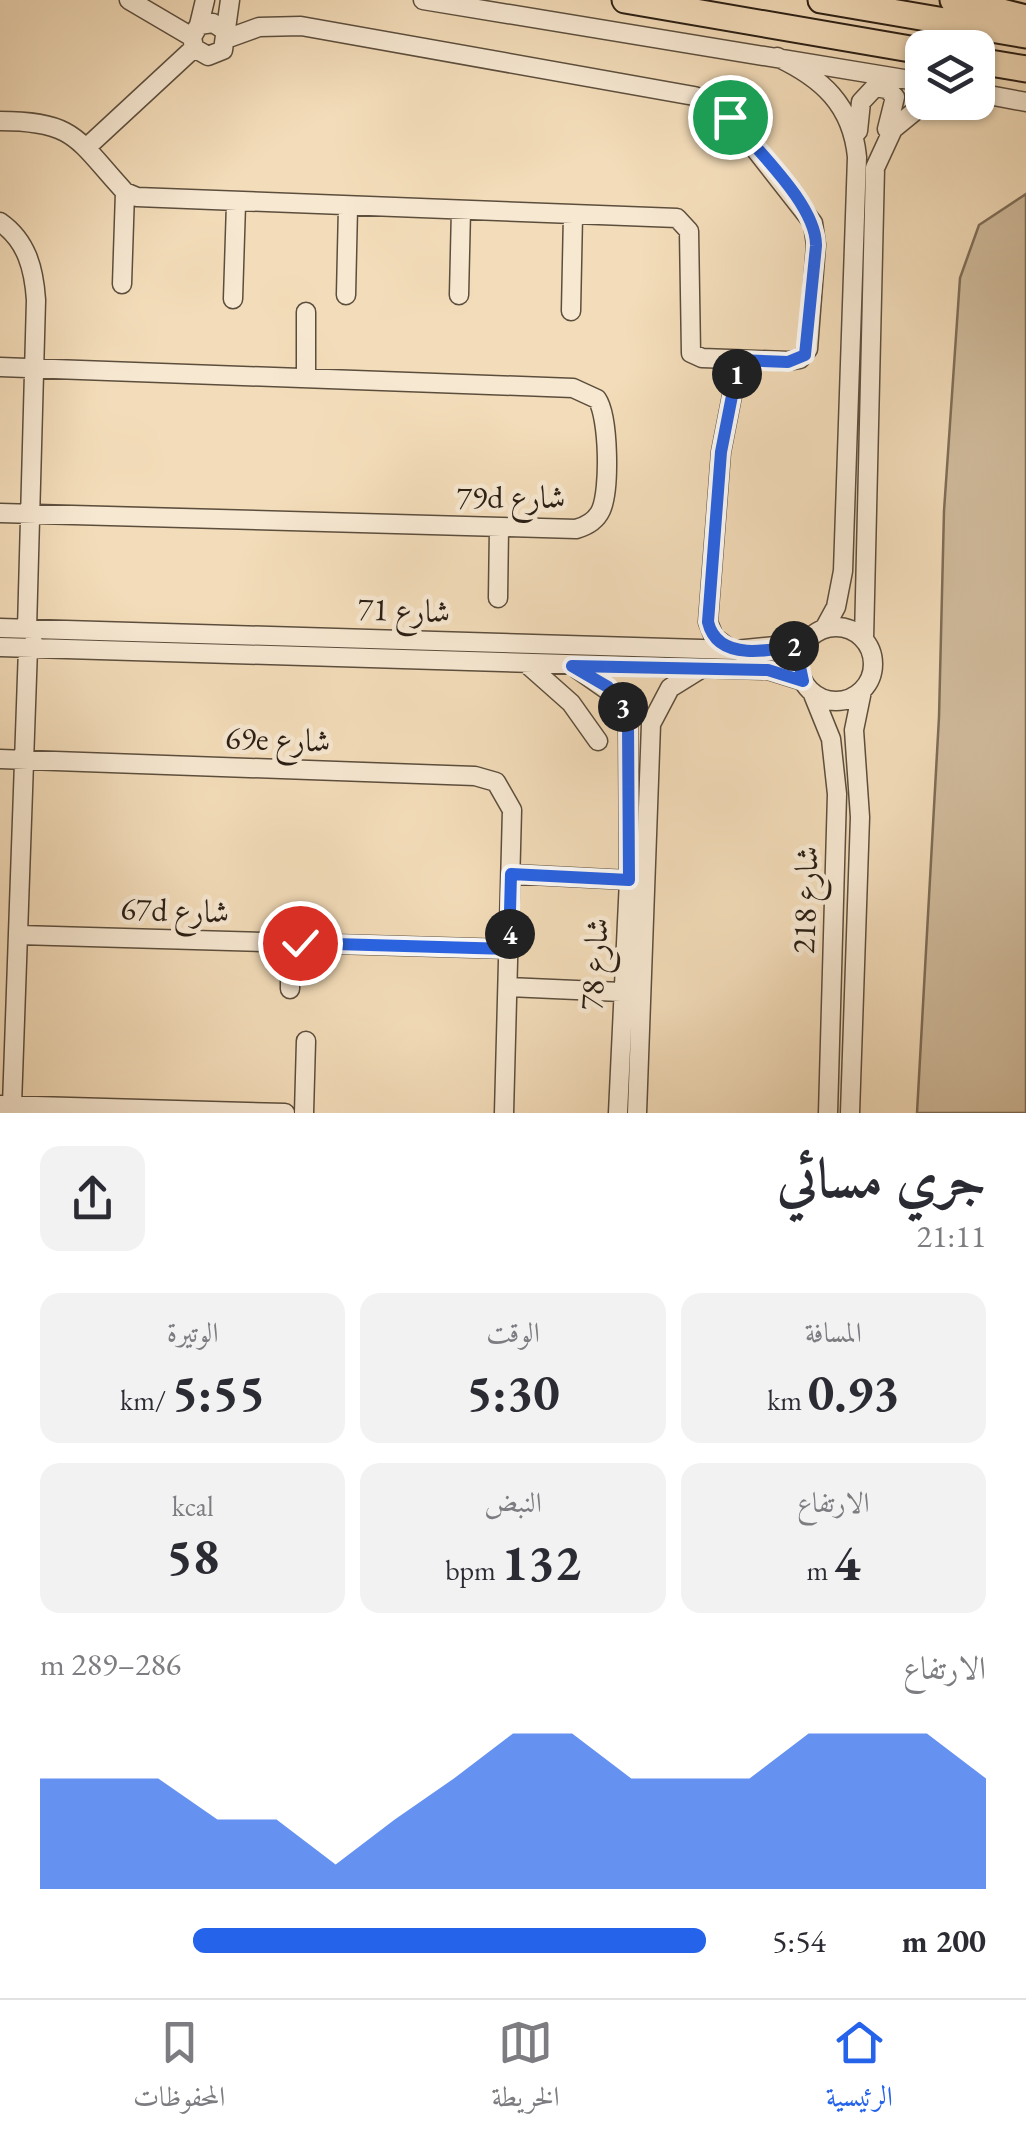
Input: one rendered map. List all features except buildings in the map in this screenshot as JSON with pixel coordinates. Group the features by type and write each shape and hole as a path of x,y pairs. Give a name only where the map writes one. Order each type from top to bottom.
{"highway":[{"path":"625,0 905,49"},
{"path":"821,0 1026,35"},
{"path":"952,0 1026,18"},
{"path":"995,64 1026,69"}],"street":[{"path":"0,120 55,124 86,148 125,192 142,198 684,221 690,235 688,348 696,357 788,362 805,355 816,238 805,209 714,104 694,96 301,26 258,26 207,34 129,0"},
{"path":"207,0 207,34"},
{"path":"86,148 207,34 230,0"},
{"path":"423,0 905,79"},
{"path":"777,56 812,74 840,104 852,130 857,157"},
{"path":"850,1113 860,817 854,730 862,691 873,666 864,640 874,183 896,101 890,91 875,87 860,102 844,571 836,607 824,629 806,643 799,662 808,686 841,701 862,691"},
{"path":"995,97 1026,102"},
{"path":"880,154 905,117"},
{"path":"122,284 125,192"},
{"path":"232,299 236,204"},
{"path":"346,295 348,207"},
{"path":"459,294 461,210"},
{"path":"571,311 573,215"},
{"path":"0,222 22,243 30,260 36,300 27,628"},
{"path":"306,312 306,378"},
{"path":"730,359 708,622 720,644 735,650"},
{"name":"79d شارع","path":"0,367 573,388 592,395 601,404 606,423 604,498 597,516 576,529 0,513"},
{"path":"498,598 499,528"},
{"path":"685,648 708,622"},
{"name":"شارع 71","path":"0,628 735,650 806,643"},
{"path":"824,629 845,628 864,640"},
{"path":"116,631 117,637 109,642 42,641 28,648 19,935 4,1107 285,1113"},
{"name":"شارع 71","path":"0,648 768,670 808,686"},
{"path":"528,664 571,702 598,741"},
{"name":"شارع 78","path":"572,666 608,687 628,722 629,880 618,1113"},
{"name":"شارع 78","path":"635,1113 651,724 670,688 700,669"},
{"name":"شارع 218","path":"808,686 831,739 837,794 828,1113"},
{"name":"69e شارع","path":"0,759 476,776 496,782 512,810 511,874"},
{"path":"504,1113 511,874 629,880"},
{"path":"624,929 630,943 632,984 642,986"},
{"name":"67d شارع","path":"19,935 509,949"},
{"path":"290,943 290,989"},
{"path":"508,987 621,992"},
{"path":"304,1113 306,1041"},
{"path":"618,1061 629,1061 635,1113"}],"shaded area":[{"path":"1026,194 1026,1113 917,1113 939,717 944,511 960,278 979,225"}],"route":[{"path":"300,943 509,949 511,874 629,880 628,722 624,708 608,687 572,666 768,670 803,681 799,662 806,643 735,650 720,644 708,622 721,452 739,360 788,362 805,355 810,343 816,246 810,216 730,117"}]}
